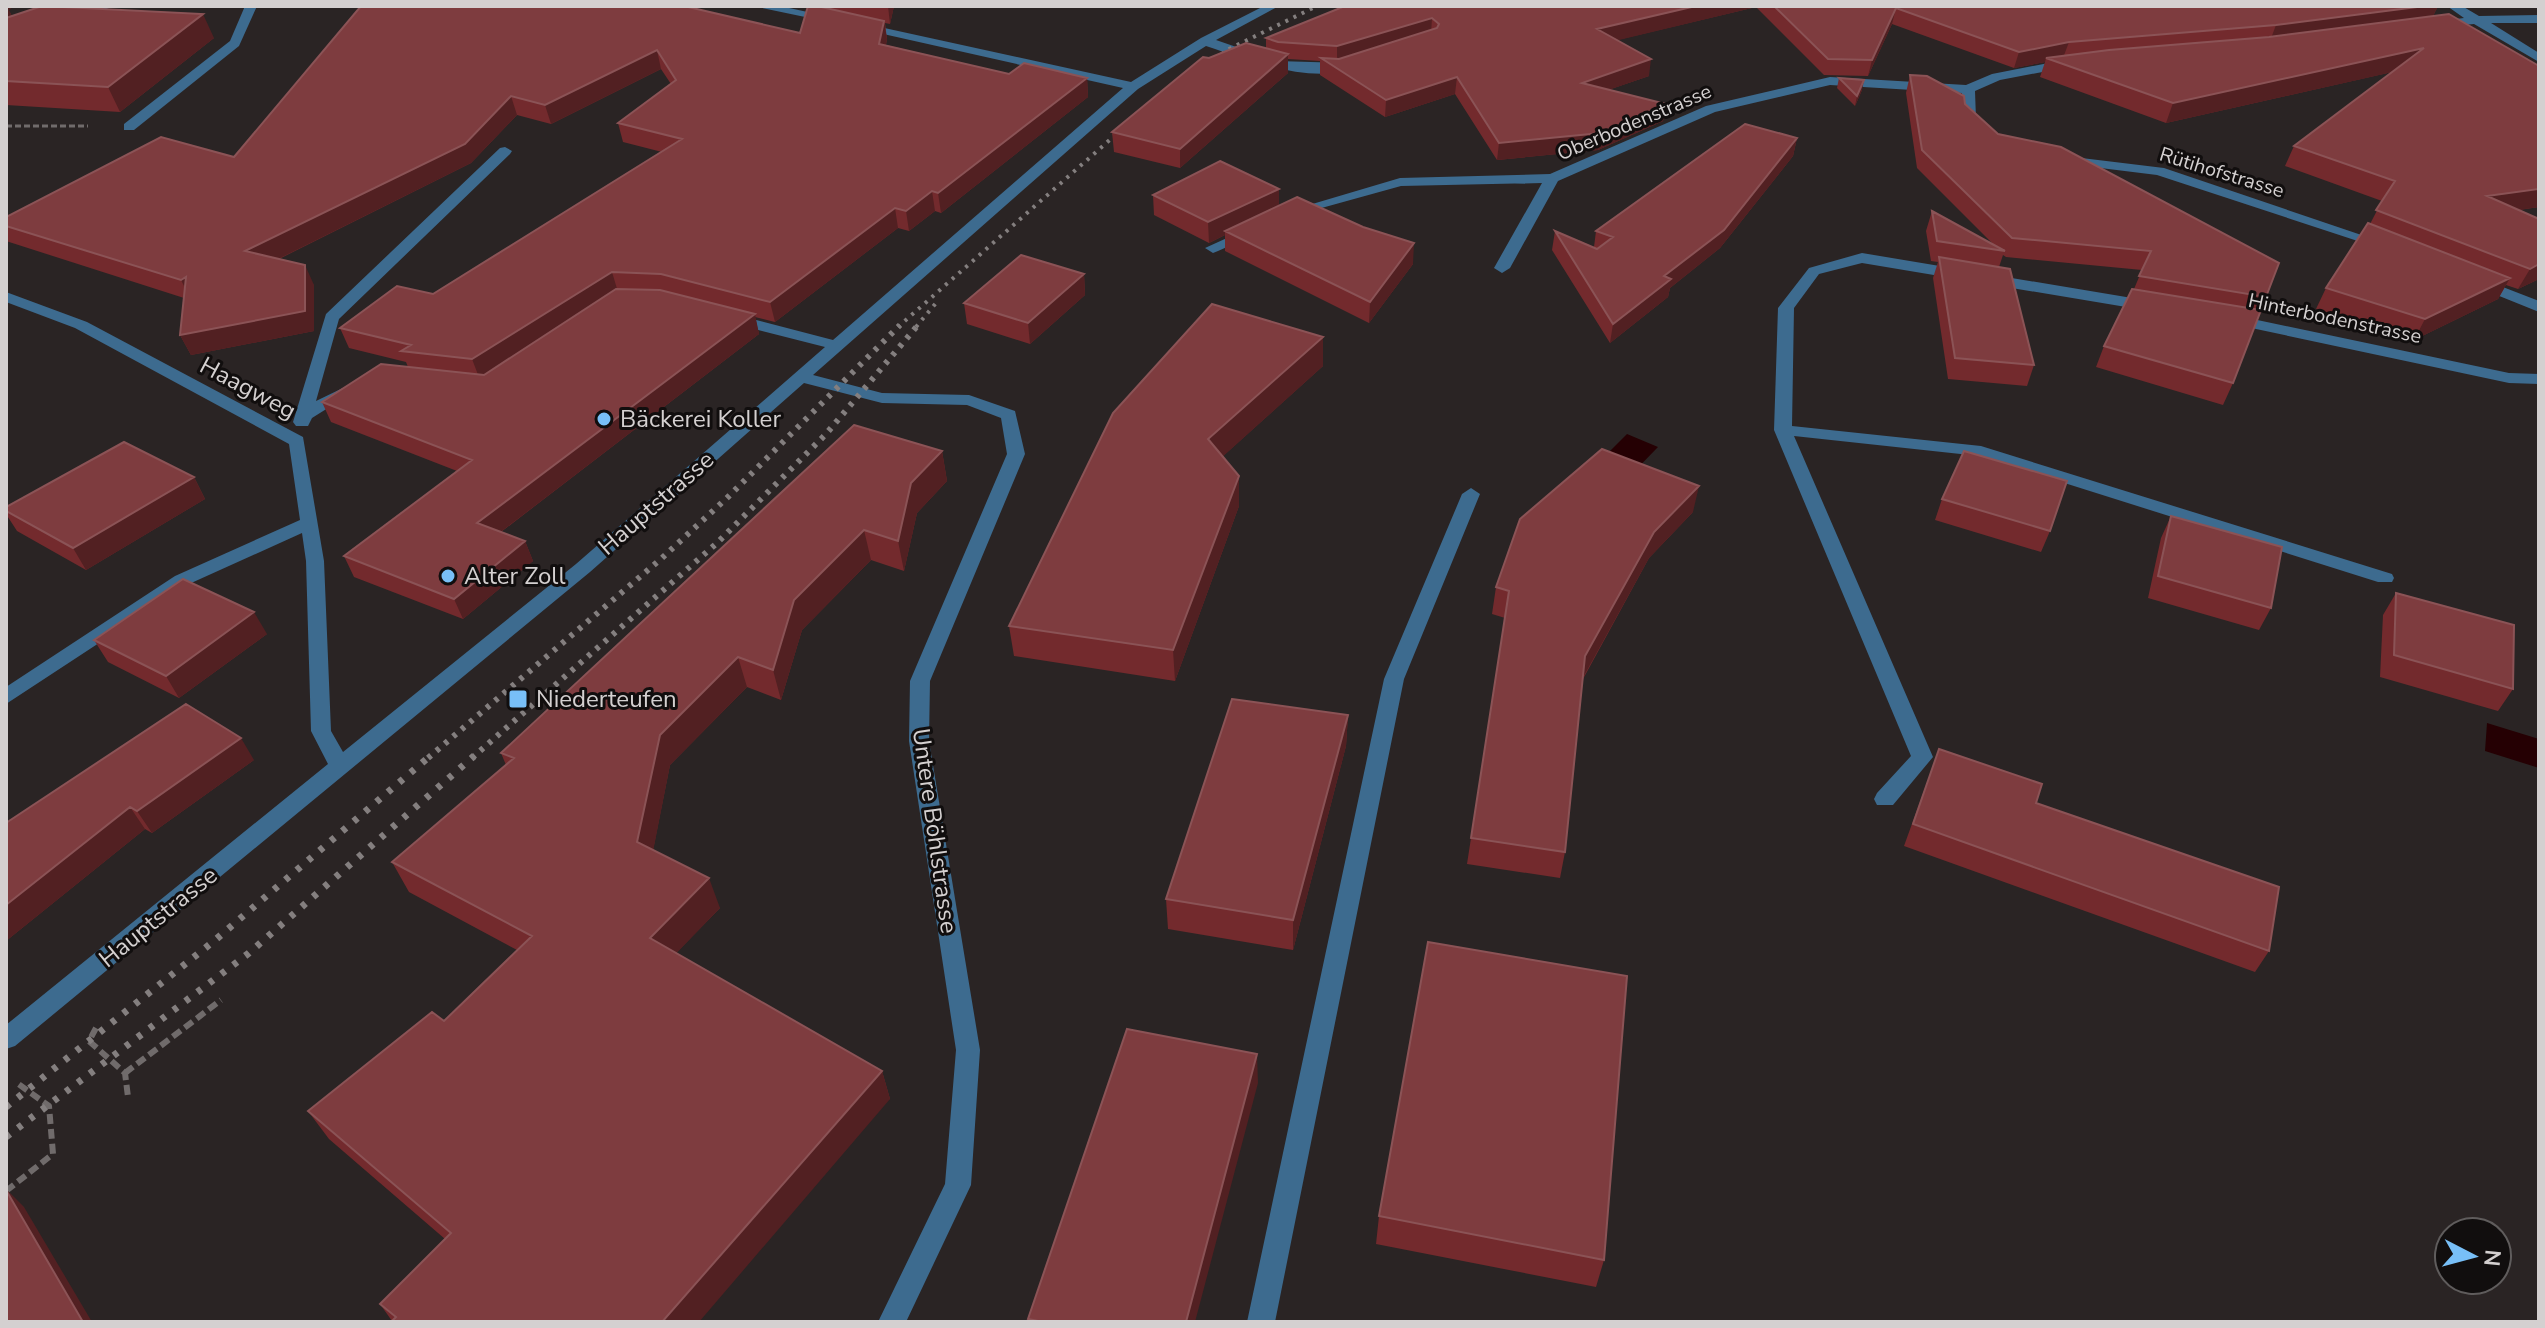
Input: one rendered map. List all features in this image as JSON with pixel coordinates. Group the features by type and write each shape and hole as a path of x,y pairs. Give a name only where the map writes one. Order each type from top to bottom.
{"street":[{"path":"64,20 108,6"},
{"path":"129,127 235,43 251,6"},
{"path":"759,6 836,19"},
{"name":"Hauptstrasse","path":"6,1039 583,568 1133,86 1205,41 1273,6"},
{"path":"2453,6 2539,58"},
{"path":"2415,28 2476,20 2539,19"},
{"path":"851,23 1133,86"},
{"path":"1205,41 1276,65 1338,69 1353,64"},
{"path":"1989,138 1969,120 1968,89 1997,77 2086,61"},
{"name":"Oberbodenstrasse","path":"1213,248 1272,220 1400,182 1552,178 1711,109 1830,81 1968,89"},
{"path":"297,441 332,317 505,151"},
{"name":"Rütihofstrasse","path":"2057,159 2159,171 2402,252"},
{"name":"Oberbodenstrasse","path":"1502,268 1552,178"},
{"path":"1885,799 1922,757 1783,430 1786,308 1814,271 1862,258 2161,308"},
{"path":"2457,274 2539,307"},
{"name":"Haagweg","path":"6,297 81,325 297,441 315,561 321,731 341,768"},
{"path":"714,315 838,346"},
{"name":"Hinterbodenstrasse","path":"2208,316 2286,329 2509,378 2539,379"},
{"name":"Untere Böhlstrasse","path":"800,377 882,398 969,400 1009,415 1016,454 920,681 919,741 968,1050 958,1185 892,1322"},
{"path":"304,415 363,382"},
{"path":"1783,430 1981,451 2385,578"},
{"path":"1261,1322 1394,679 1471,494"},
{"path":"6,697 182,580 309,523"}],"path":[{"path":"6,126 129,127"},
{"path":"125,1073 221,1000"},
{"path":"6,1191 53,1154 49,1106 11,1079"}],"shaded area":[{"path":"1627,434 1658,447 1626,480 1594,467"},
{"path":"2487,723 2539,739 2539,768 2485,751"}],"building":[{"path":"42,6 203,14 108,87 6,81 6,18"},
{"path":"361,6 684,6 800,33 808,6 817,6 884,21 879,44 1009,74 1024,63 1087,78 938,193 932,191 906,211 895,208 770,302 661,274 612,272 472,359 401,351 411,345 340,328 397,286 433,294 682,139 618,123 676,80 657,50 545,105 511,96 465,144 245,251 305,265 305,311 180,335 186,277 181,280 6,226 6,217 161,137 234,157"},
{"path":"1345,6 1696,6 1597,29 1651,59 1582,83 1666,104 1601,133 1499,143 1457,77 1386,100 1321,58 1339,59 1437,28 1439,24 1432,18 1337,46 1278,42 1266,38"},
{"path":"1774,6 2425,6 2276,25 2069,42 2019,52 1896,8 1872,60 1828,59"},
{"path":"2449,14 2539,66 2539,189 2487,196 2539,219 2539,264 2530,269 2376,210 2395,181 2294,146 2424,48 2173,103 2046,58 2269,37"},
{"path":"1246,43 1288,54 1180,149 1112,132 1203,57 1209,58"},
{"path":"1910,75 1927,76 1964,96 1965,104 1998,134 2061,147 2279,263 2266,297 2139,276 2151,251 2012,238 1922,150"},
{"path":"1839,78 1864,80 1857,96"},
{"path":"1745,124 1797,138 1724,230 1664,276 1671,279 1613,324 1555,231 1597,249 1613,237 1596,231"},
{"path":"1220,161 1279,189 1208,222 1153,195"},
{"path":"1297,197 1363,227 1414,243 1370,302 1225,231"},
{"path":"1932,211 2005,251 1937,241"},
{"path":"2368,223 2510,278 2425,319 2326,288"},
{"path":"1021,255 1084,274 1028,323 964,303"},
{"path":"1939,257 2010,269 2034,365 1955,358"},
{"path":"616,289 660,290 755,314 477,523 525,541 454,599 344,556 472,460 322,402 381,364 484,375"},
{"path":"2132,289 2261,310 2233,383 2104,346"},
{"path":"1212,304 1323,337 1208,439 1239,476 1173,650 1009,626 1113,413"},
{"path":"854,425 942,451 911,483 898,541 864,530 794,600 773,670 738,657 660,735 637,842 709,878 650,938 882,1071 662,1322 391,1322 396,1317 380,1304 451,1233 308,1111 432,1012 444,1021 532,936 392,862 514,758 501,753"},
{"path":"124,442 194,477 73,548 6,511 6,507"},
{"path":"1602,449 1699,486 1654,532 1585,656 1565,852 1471,838 1509,591 1496,587 1520,519"},
{"path":"1964,451 2067,481 2050,531 1942,499"},
{"path":"2171,516 2282,547 2271,608 2158,576"},
{"path":"183,579 254,612 166,676 94,640"},
{"path":"2396,593 2514,625 2513,689 2394,655"},
{"path":"1232,699 1348,715 1293,920 1166,899"},
{"path":"186,704 241,738 137,811 130,807 6,905 6,823"},
{"path":"1939,749 2042,784 2036,803 2279,887 2269,951 1913,824"},
{"path":"1428,942 1627,976 1604,1260 1379,1216"},
{"path":"1127,1029 1257,1054 1186,1322 1043,1322 1028,1319"},
{"path":"6,1190 83,1322 6,1322"}],"railway":[{"path":"1207,65 1229,49 1317,6"},
{"path":"898,327 1130,122"},
{"path":"916,327 936,303"},
{"path":"472,758 717,543 826,434 918,325"},
{"path":"428,758 662,558 729,496 898,327"},
{"path":"6,1107 214,941 430,756"},
{"path":"6,1137 249,953 474,756"}],"place":[{"name":"Bäckerei Koller","path":"604,419"},
{"name":"Alter Zoll","path":"448,576"},
{"name":"Niederteufen","path":"518,699"}]}
